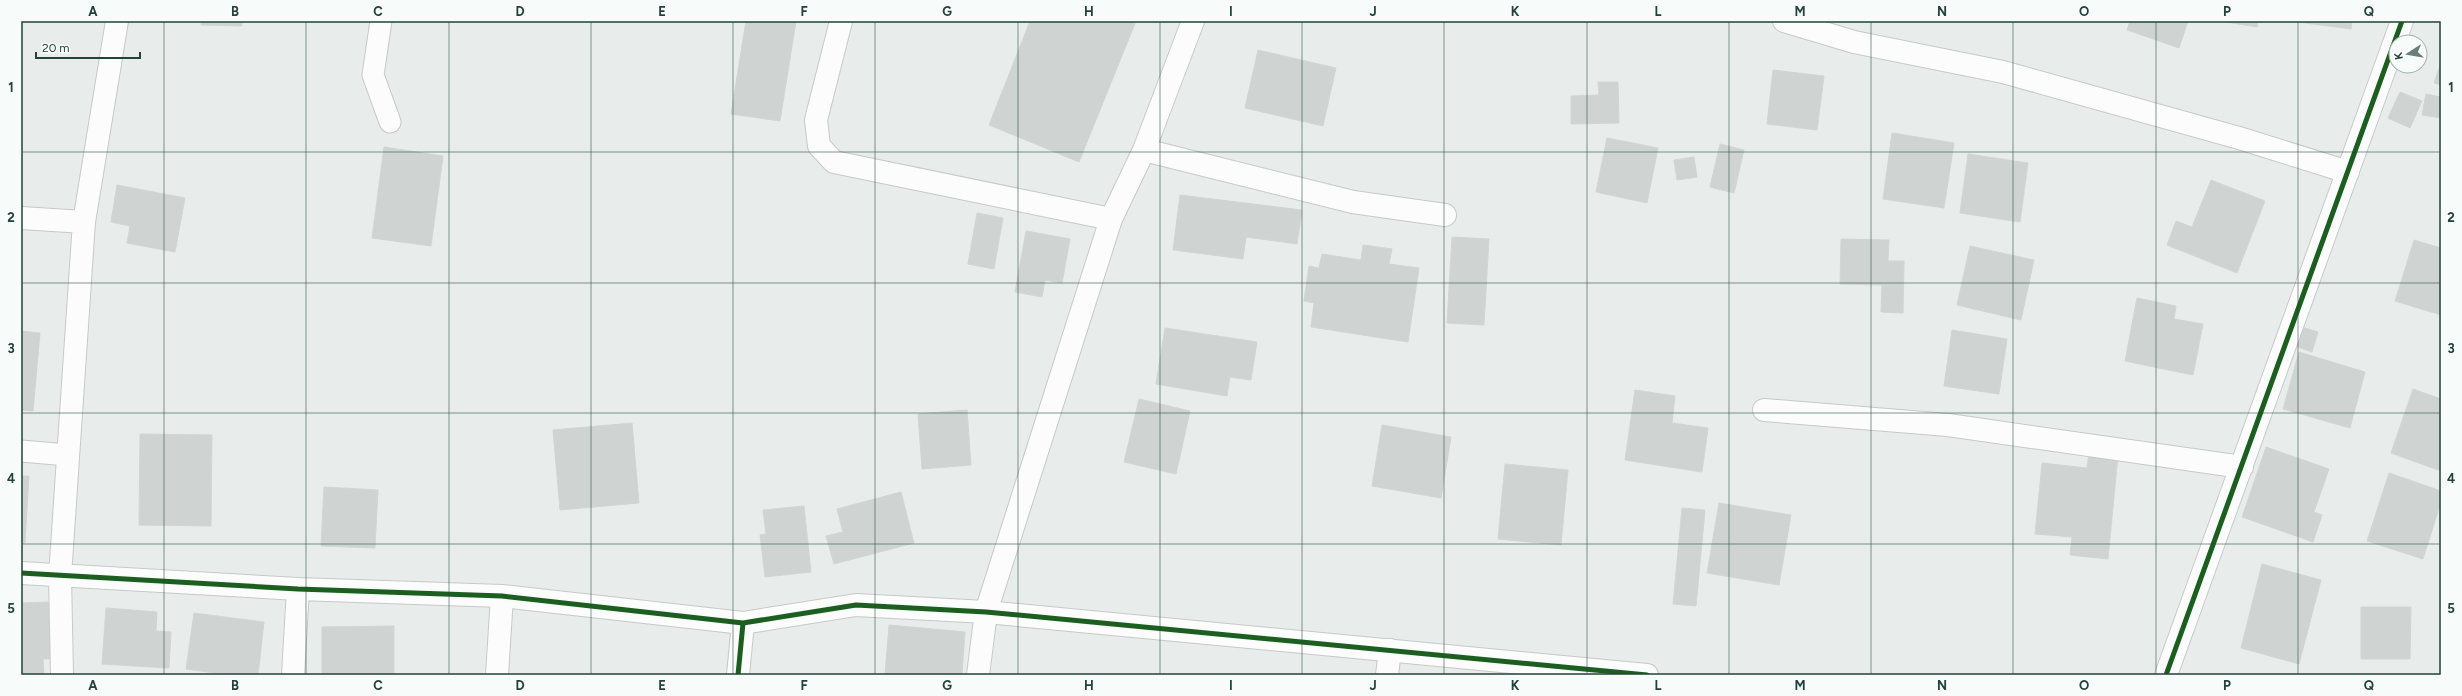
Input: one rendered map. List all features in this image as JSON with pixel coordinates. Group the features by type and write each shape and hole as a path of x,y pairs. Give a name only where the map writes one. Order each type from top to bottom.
{"street":[{"path":"62,675 60,576 84,222 117,21"},
{"path":"841,21 816,120 819,146 834,162 1111,219"},
{"path":"978,675 986,612 1111,219 1144,150 1193,21"},
{"path":"1784,21 1854,42 2003,72 2239,138 2348,172"},
{"path":"2166,675 2402,21"},
{"path":"1144,150 1353,202 1445,215"},
{"path":"21,218 84,222"},
{"path":"1764,410 1948,425 2242,467"},
{"path":"21,573 298,589 502,596 743,623 856,605 986,612 1647,675"},
{"path":"293,675 298,589"},
{"path":"497,675 502,596"},
{"path":"738,675 743,623"},
{"path":"1387,675 1390,650"}],"lane":[{"path":"381,21 373,75 390,122"},
{"path":"21,451 68,455"}],"building":[{"path":"201,21 242,21 242,26 201,25"},
{"path":"746,21 796,21 780,121 731,114"},
{"path":"1030,21 1136,21 1079,162 989,125"},
{"path":"2130,21 2188,21 2179,48 2127,30"},
{"path":"2220,21 2258,21 2257,27"},
{"path":"2290,21 2352,21 2351,29"},
{"path":"1258,50 1336,68 1323,126 1245,108"},
{"path":"2441,63 2441,85 2434,83"},
{"path":"1773,70 1824,76 1817,130 1767,124"},
{"path":"1598,82 1618,82 1619,123 1571,124 1571,96 1599,95"},
{"path":"2400,92 2422,101 2410,128 2388,118"},
{"path":"2426,94 2441,97 2441,118 2422,115"},
{"path":"1892,133 1954,143 1944,208 1883,199"},
{"path":"1607,138 1658,148 1647,203 1596,192"},
{"path":"1720,144 1744,150 1734,193 1710,187"},
{"path":"384,147 443,156 431,246 372,238"},
{"path":"1968,154 2028,163 2020,222 1960,213"},
{"path":"1694,157 1697,177 1677,180 1674,160"},
{"path":"2211,180 2265,201 2237,273 2167,245 2176,221 2192,227"},
{"path":"117,185 185,198 175,252 127,243 130,226 111,222"},
{"path":"1180,195 1302,210 1297,244 1246,237 1243,259 1173,250"},
{"path":"977,213 1003,218 994,269 968,264"},
{"path":"1026,231 1070,239 1062,283 1045,280 1042,297 1015,292"},
{"path":"1452,237 1489,239 1484,325 1447,323"},
{"path":"1841,239 1889,240 1888,261 1904,261 1903,313 1881,312 1882,285 1840,284"},
{"path":"2414,240 2441,248 2441,315 2395,301"},
{"path":"1363,245 1392,249 1389,264 1419,268 1408,342 1311,327 1314,303 1304,301 1309,266 1319,268 1322,254 1361,260"},
{"path":"1970,246 2034,260 2021,320 1957,305"},
{"path":"2137,298 2176,306 2174,319 2203,324 2193,375 2125,361"},
{"path":"2298,326 2318,332 2312,352 2292,345"},
{"path":"1165,328 1257,342 1251,380 1230,377 1227,396 1156,384"},
{"path":"1952,330 2007,339 1999,394 1944,386"},
{"path":"21,331 40,333 33,411 21,410"},
{"path":"2299,352 2365,372 2350,428 2283,409"},
{"path":"2413,389 2441,399 2441,471 2391,453"},
{"path":"1635,390 1675,396 1672,423 1708,428 1702,472 1625,460"},
{"path":"1139,399 1190,411 1176,474 1124,462"},
{"path":"967,410 971,465 922,469 918,414"},
{"path":"632,423 639,503 560,510 553,430"},
{"path":"1382,425 1451,437 1441,498 1372,486"},
{"path":"140,434 212,435 211,526 139,525"},
{"path":"2266,447 2329,469 2314,512 2322,515 2313,542 2242,517"},
{"path":"2089,453 2118,456 2108,559 2070,555 2072,537 2035,534 2042,463 2087,468"},
{"path":"1505,464 1568,470 1561,545 1498,539"},
{"path":"2389,473 2441,491 2441,502 2423,559 2367,541"},
{"path":"21,476 29,476 25,543 21,543"},
{"path":"324,487 378,490 375,548 321,546"},
{"path":"901,492 914,543 834,564 826,536 843,532 837,509"},
{"path":"1719,503 1791,515 1779,585 1707,573"},
{"path":"804,506 811,572 765,577 760,535 766,534 763,510"},
{"path":"1682,508 1705,510 1696,606 1673,604"},
{"path":"2262,564 2321,580 2299,664 2241,648"},
{"path":"50,602 50,659 43,659 44,675 21,675 21,603"},
{"path":"2361,607 2411,607 2410,659 2361,659"},
{"path":"106,608 157,612 156,631 171,632 169,668 102,664"},
{"path":"194,613 264,622 258,675 230,675 186,669"},
{"path":"889,625 965,632 962,675 885,675"},
{"path":"394,626 394,675 322,675 322,627"}],"cycle path":[{"path":"2166,675 2402,21"},
{"path":"21,573 298,589 502,596 743,623"},
{"path":"738,675 743,623 856,605 986,612 1647,675"}]}
